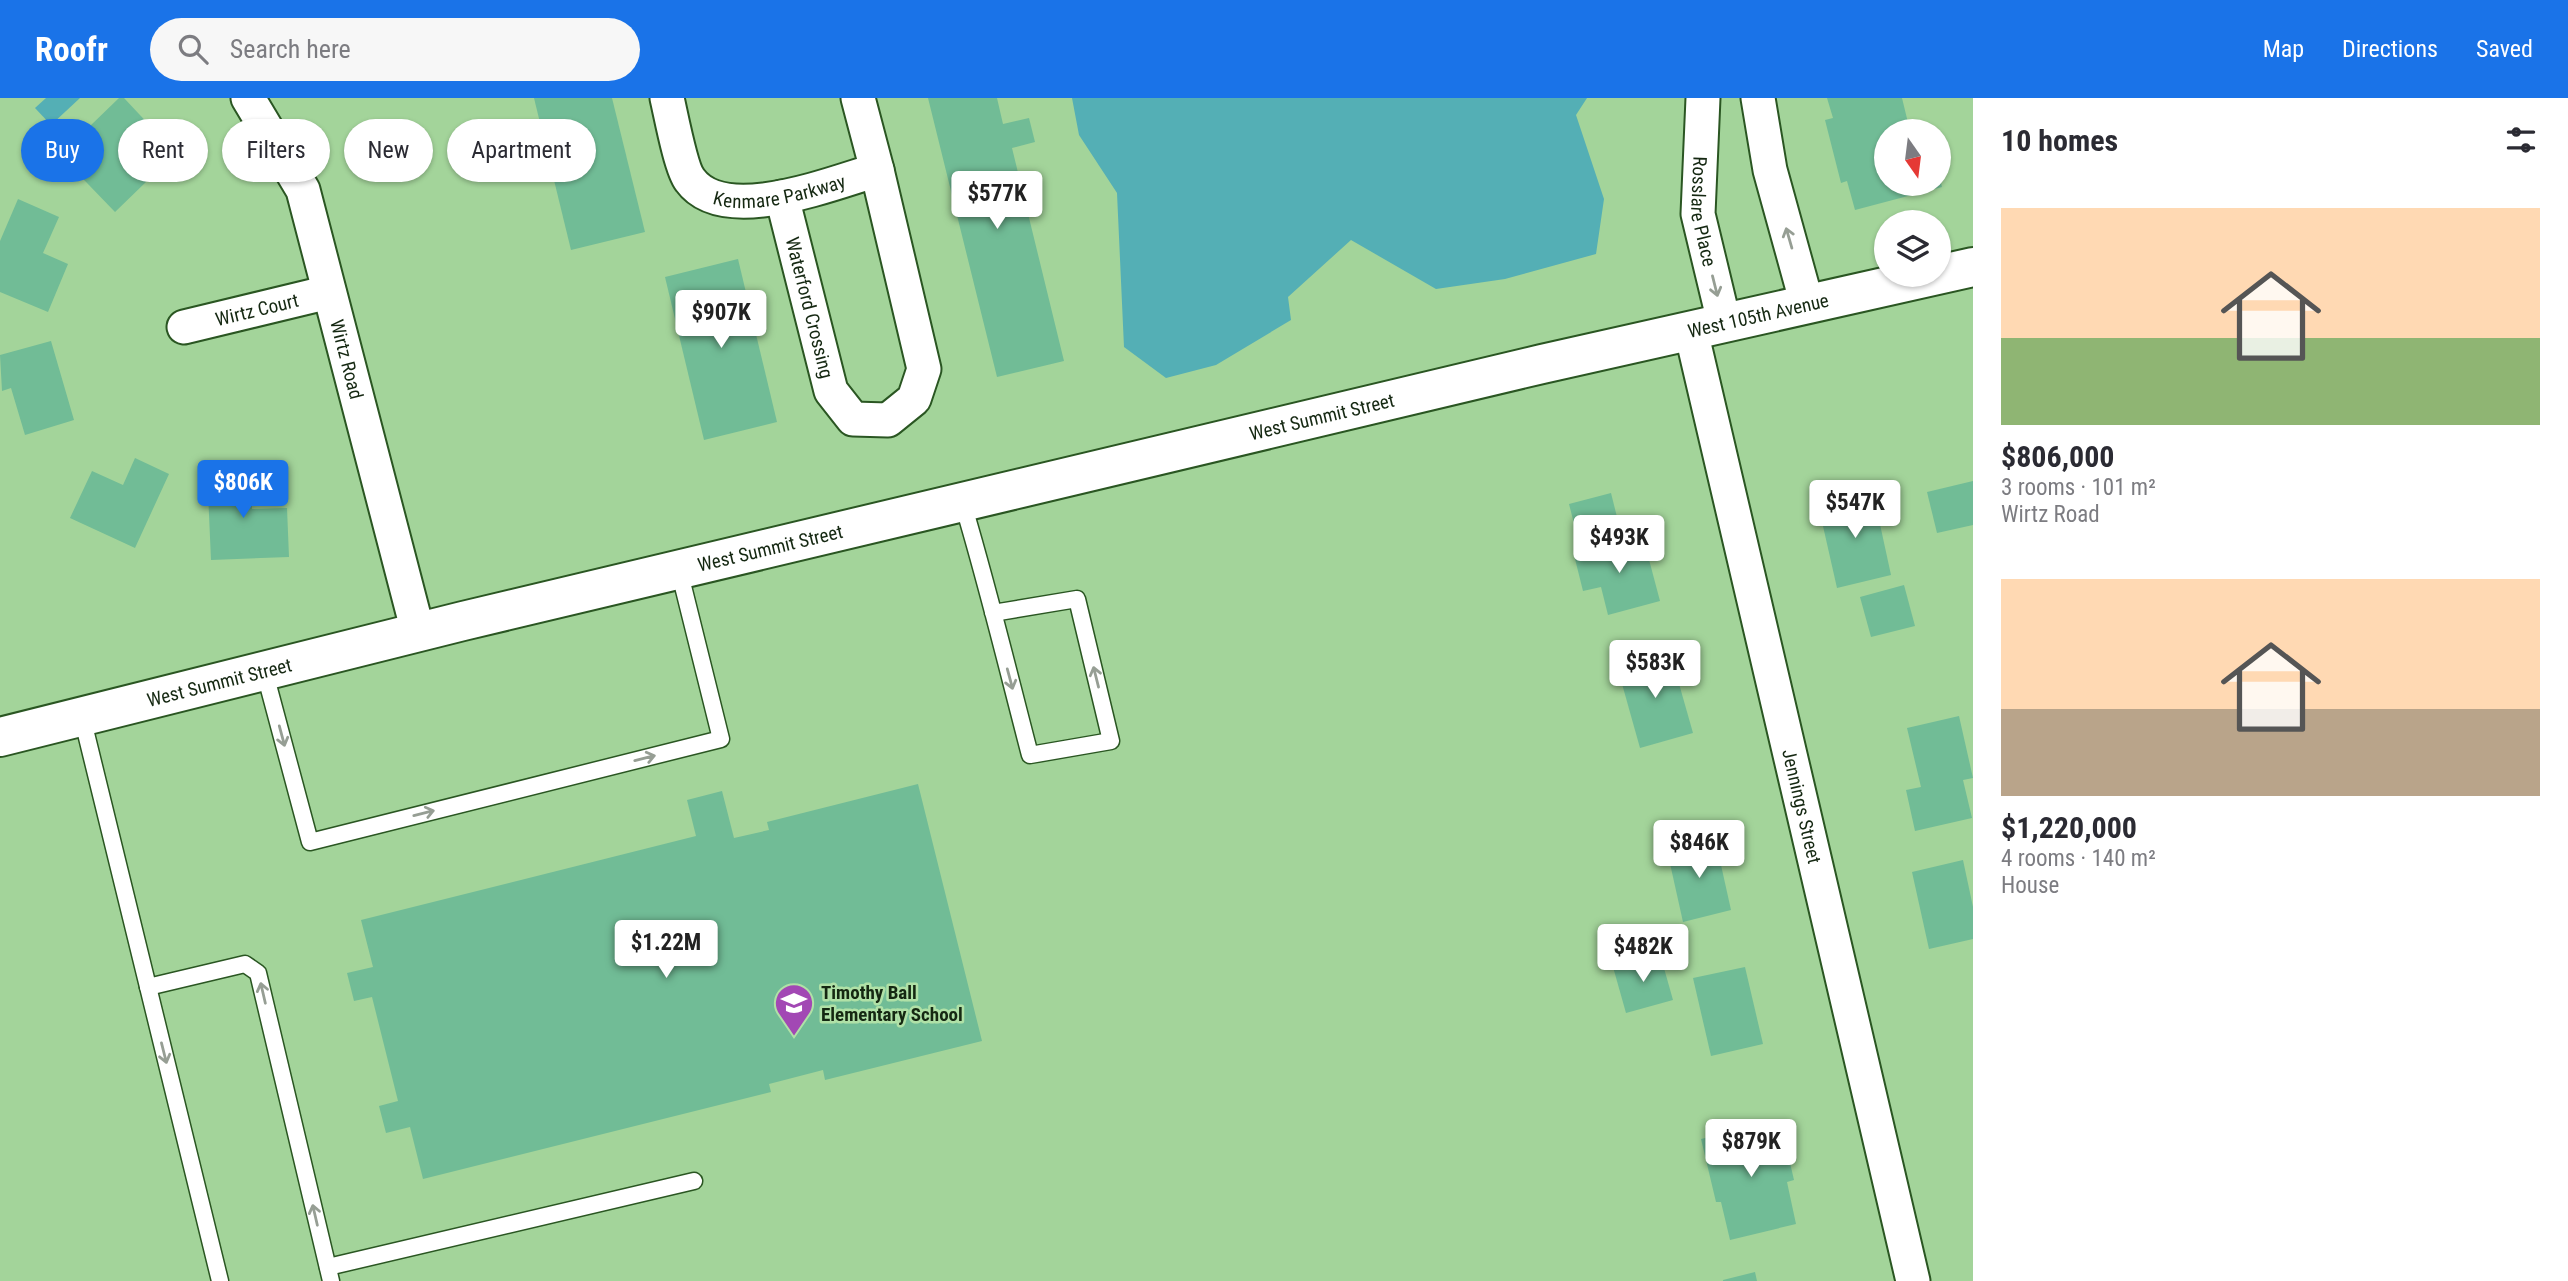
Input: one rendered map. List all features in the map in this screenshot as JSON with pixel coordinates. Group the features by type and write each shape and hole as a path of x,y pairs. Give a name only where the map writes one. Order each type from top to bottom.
{"street":[{"name":"Kenmare Parkway","path":"667,98 689,180 711,198 738,203 782,197 877,170"},
{"path":"858,98 877,170"},
{"name":"Rosslare Place","path":"1703,98 1698,214 1708,326"},
{"path":"1758,98 1770,170 1807,304"},
{"name":"Wirtz Road","path":"258,100 303,190 418,632"},
{"name":"Waterford Crossing","path":"782,197 831,391 853,419 888,420 914,399 924,369 877,170"},
{"name":"West 105th Avenue","path":"1542,364 1973,267"},
{"name":"Wirtz Court","path":"184,327 329,292"},
{"name":"Jennings Street","path":"1708,326 1913,1281"},
{"name":"West Summit Street","path":"0,737 418,632 1542,364"}],"lane":[{"path":"962,504 1030,755 1111,741 1077,599 993,613"},
{"path":"264,670 310,842 323,839 721,739 679,570"},
{"path":"82,717 220,1281"},
{"path":"148,987 245,964 258,973 329,1274 694,1181"}],"water":[{"path":"46,98 80,98 57,119 45,119 35,108"},
{"path":"1072,98 1587,98 1576,115 1604,199 1596,254 1505,279 1436,289 1351,240 1288,297 1291,320 1216,365 1166,378 1124,347 1117,193 1079,135"}],"building":[{"path":"119,98 124,98 144,119 118,119 118,182 146,182 115,212 86,182 104,182 104,119 97,119"},
{"path":"534,98 612,98 645,232 571,250 554,182 596,182 596,119 539,119"},
{"path":"928,98 997,98 1003,124 1029,118 1035,142 1012,148 1064,361 997,377"},
{"path":"1827,98 1902,98 1907,119 1874,119 1874,196 1908,196 1855,210 1847,181 1841,183 1825,120 1833,118"},
{"path":"18,199 59,217 43,253 68,264 48,312 0,292 0,241"},
{"path":"738,259 777,422 704,440 665,277"},
{"path":"51,341 74,420 25,435 11,388 2,391 0,355"},
{"path":"135,458 169,474 135,548 70,518 92,471 123,485"},
{"path":"250,467 252,509 287,508 289,557 211,560 207,469"},
{"path":"1973,481 1973,525 1937,533 1927,492"},
{"path":"1873,492 1891,575 1837,588 1818,504"},
{"path":"1611,493 1621,533 1579,543 1569,504"},
{"path":"1643,537 1660,601 1608,615 1601,587 1583,591 1574,555"},
{"path":"1904,585 1915,626 1871,637 1860,597"},
{"path":"1670,652 1693,733 1640,748 1617,666"},
{"path":"1959,716 1973,778 1963,780 1972,818 1915,831 1906,790 1921,787 1907,728"},
{"path":"918,784 982,1041 825,1080 823,1070 769,1084 771,1092 423,1179 410,1127 386,1133 379,1106 398,1101 372,997 354,1001 347,973 373,967 361,920 696,836 687,800 722,791 734,838 769,830 767,822"},
{"path":"1715,838 1731,910 1683,922 1667,850"},
{"path":"1963,860 1973,907 1973,939 1929,949 1912,872"},
{"path":"1660,954 1673,1000 1626,1013 1613,967"},
{"path":"1745,967 1763,1044 1711,1056 1693,978"},
{"path":"1780,1120 1794,1180 1787,1182 1796,1224 1730,1240 1721,1202 1716,1202 1701,1139"},
{"path":"1755,1272 1757,1281 1723,1281 1723,1280"}],"place":[{"name":"Timothy Ball Elementary School","path":"794,1037"}]}
